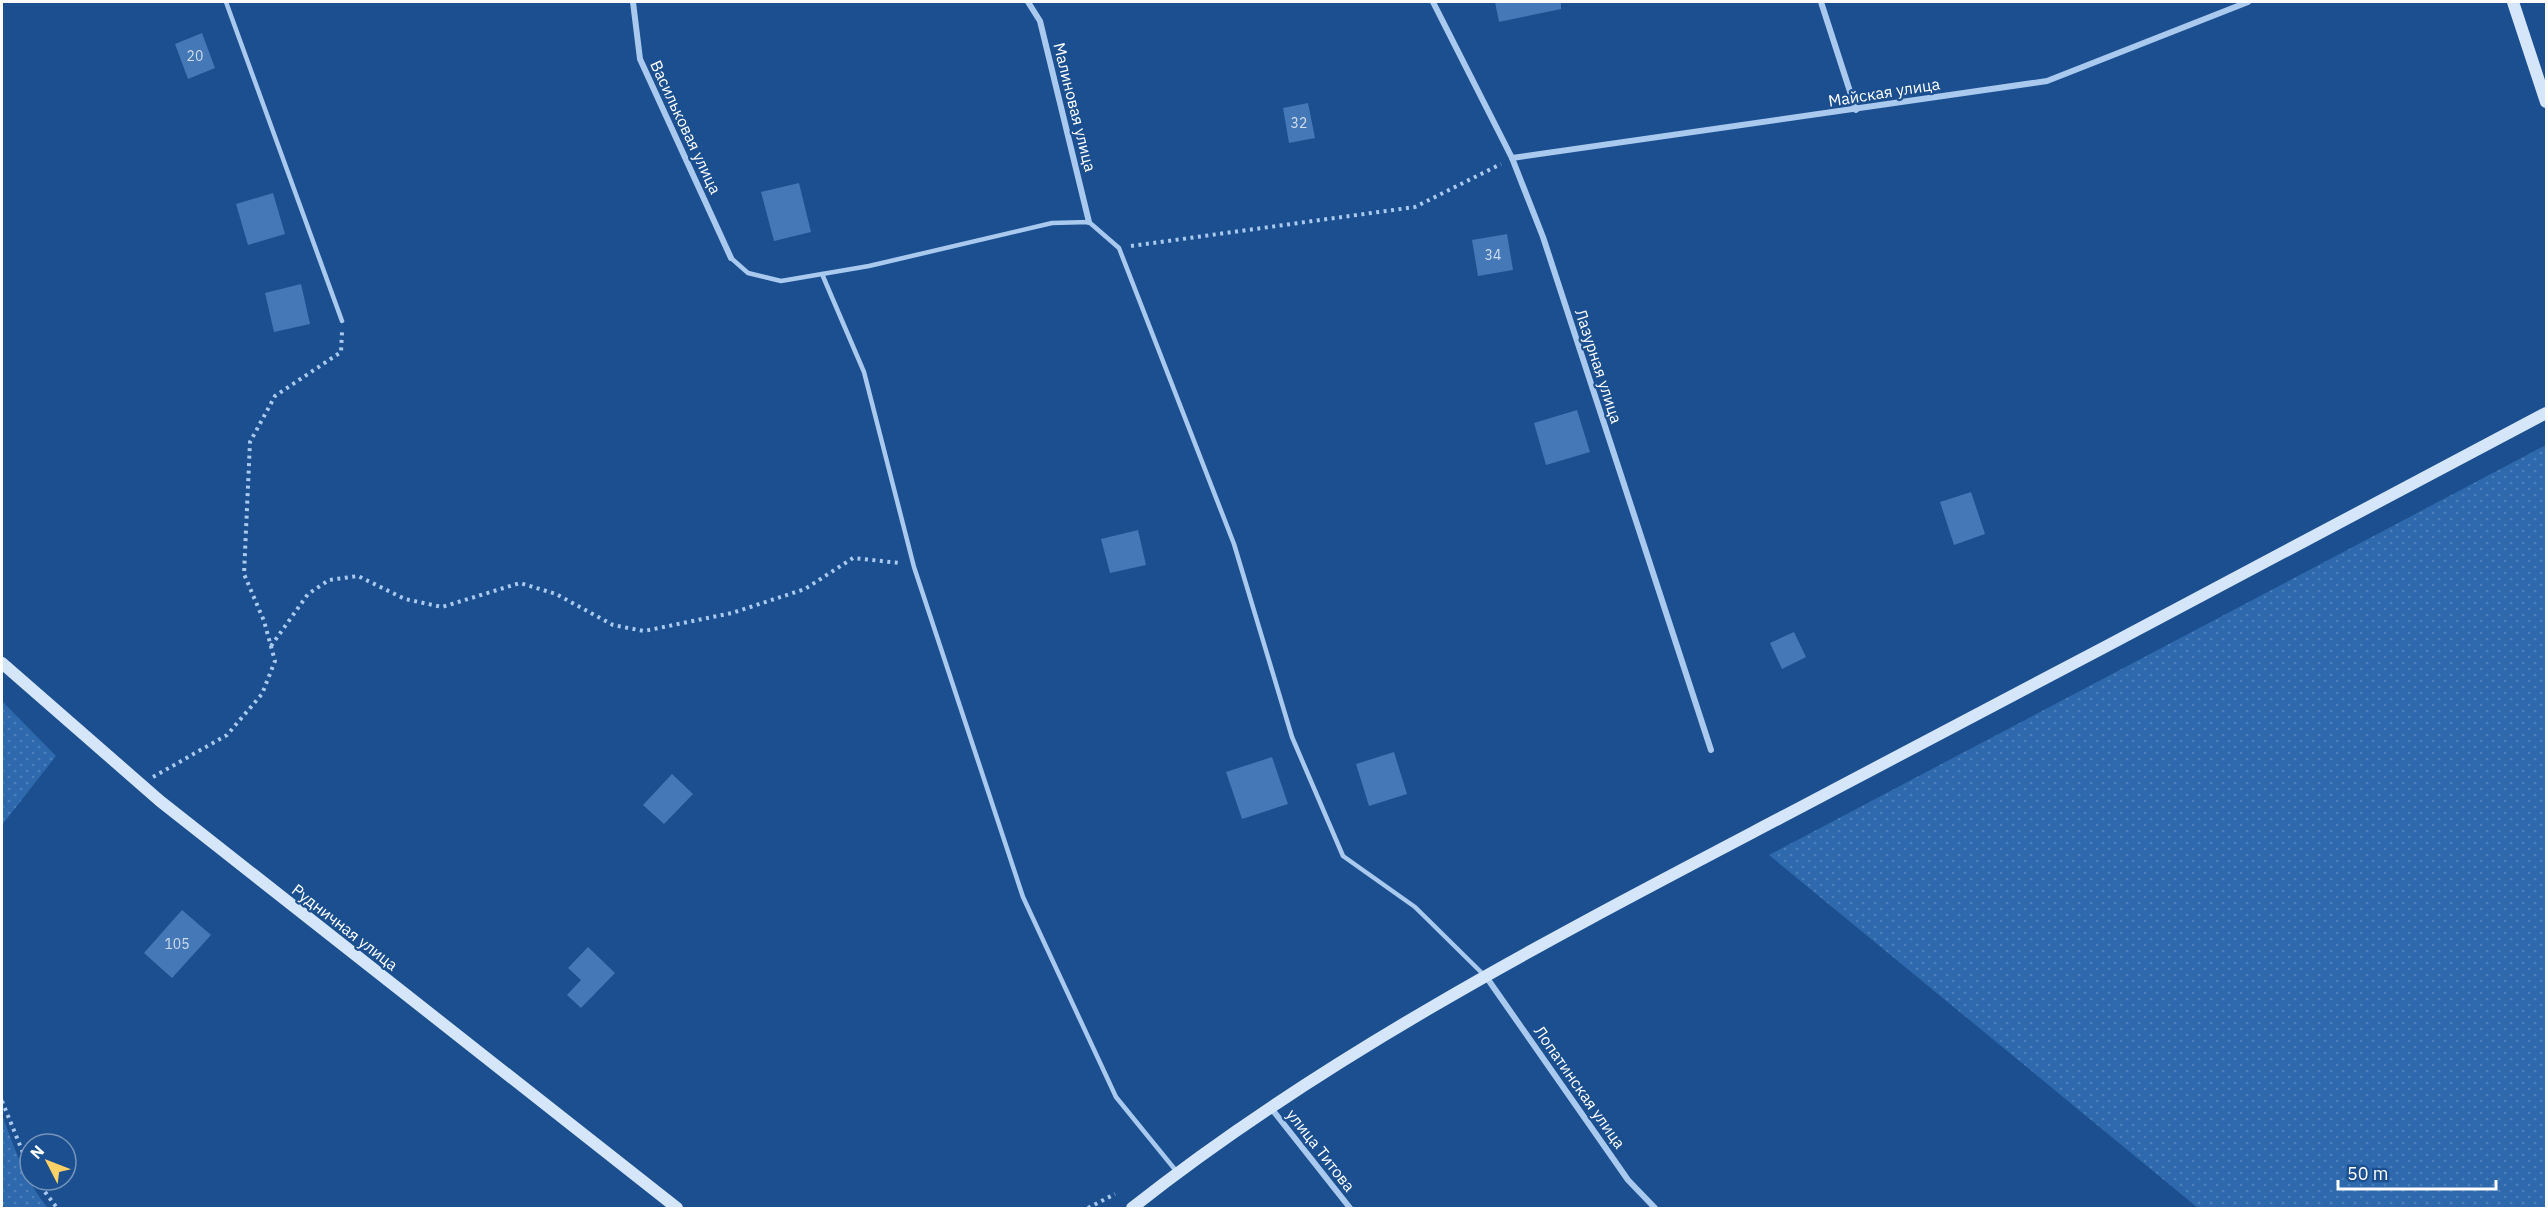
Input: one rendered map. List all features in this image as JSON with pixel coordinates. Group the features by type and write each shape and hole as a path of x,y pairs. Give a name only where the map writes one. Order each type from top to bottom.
{"main road":[{"path":"2513,2 2547,102"},
{"path":"1132,1209 1178,1172 1271,1108 1368,1047 1618,904 2547,413"},
{"name":"Рудничная улица","path":"2,663 140,784 676,1209"}],"street":[{"name":"Васильковая улица","path":"633,2 640,59 732,258"},
{"name":"Малиновая улица","path":"1028,2 1040,21 1089,222"},
{"name":"Лазурная улица","path":"1433,2 1512,158 1543,237 1711,750"},
{"path":"1821,2 1856,110"},
{"name":"Майская улица","path":"1512,158 2047,81 2236,3 2248,2"},
{"name":"Лопатинская улица","path":"1487,978 1628,1180 1655,1209"},
{"name":"улица Титова","path":"1271,1108 1350,1209"}],"lane":[{"path":"226,2 342,321"},
{"path":"732,258 748,273 781,281 1052,223 1089,222 1119,248 1234,544 1292,737 1343,856 1415,907 1487,978"},
{"path":"822,274 864,372 914,567 1023,897 1116,1097 1178,1172"}],"path":[{"path":"1119,248 1414,207 1512,158"},
{"path":"140,784 227,735 262,694 275,661 264,621 244,574 250,442 275,396 341,352 342,321"},
{"path":"271,646 308,594 329,580 358,576 405,599 442,607 520,584 556,594 613,625 644,631 732,614 805,589 853,558 896,561 914,567"},
{"path":"2,1101 18,1140"},
{"path":"45,1192 57,1209"},
{"path":"1088,1209 1115,1194"}],"shaded area":[{"path":"2546,445 2546,1208 2198,1208 1769,855"},
{"path":"2,701 56,756 2,825"},
{"path":"2,1115 18,1156 18,1192 36,1192 48,1208 2,1208"}],"building":[{"path":"1495,2 1561,2 1561,9 1499,22"},
{"path":"202,33 215,68 188,79 175,44"},
{"path":"1308,103 1315,138 1289,143 1283,108"},
{"path":"799,183 811,232 774,241 761,192"},
{"path":"273,193 285,234 248,245 236,204"},
{"path":"1507,234 1513,270 1478,276 1472,240"},
{"path":"301,284 310,324 274,332 265,293"},
{"path":"1577,410 1590,452 1546,465 1534,423"},
{"path":"1971,492 1985,534 1954,545 1940,502"},
{"path":"1138,530 1146,565 1110,573 1101,539"},
{"path":"1794,632 1806,657 1782,669 1770,643"},
{"path":"1394,752 1407,794 1369,806 1356,764"},
{"path":"1272,757 1288,804 1242,819 1226,772"},
{"path":"672,774 693,794 664,824 643,805"},
{"path":"182,910 211,935 172,978 144,953"},
{"path":"588,947 615,973 581,1008 567,995 581,980 568,968"}]}
